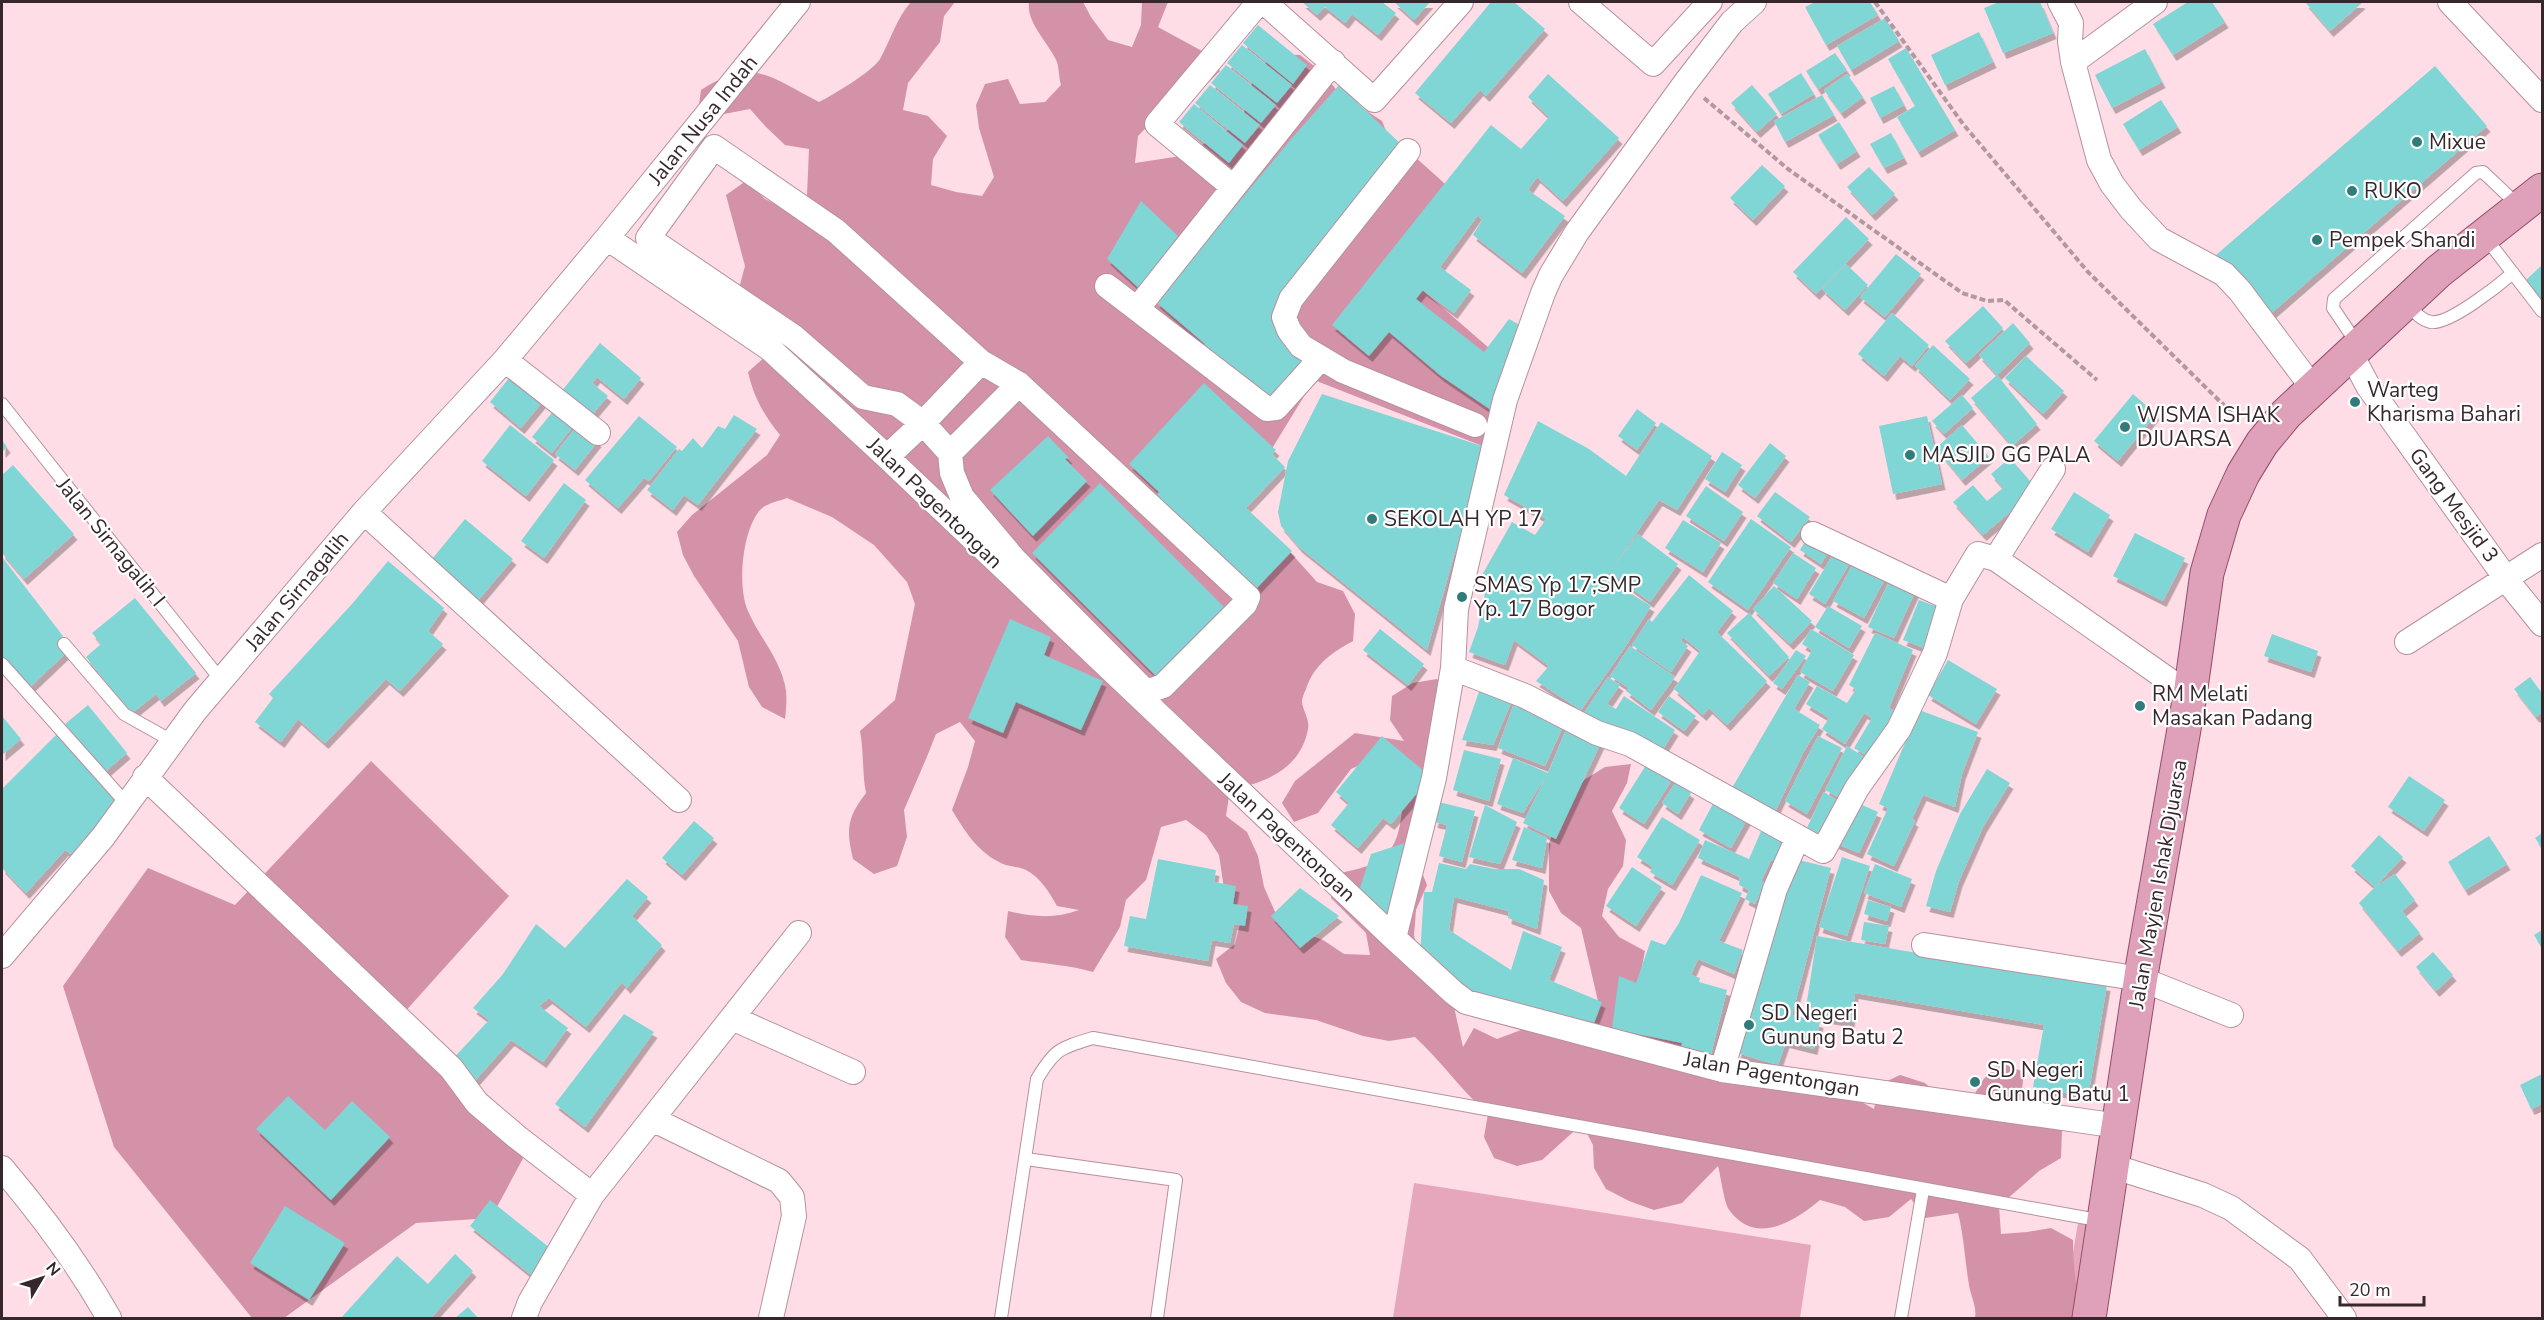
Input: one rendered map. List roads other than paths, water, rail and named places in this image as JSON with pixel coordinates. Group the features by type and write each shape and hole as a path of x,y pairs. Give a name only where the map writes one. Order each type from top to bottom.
{"main road":[{"name":"Jalan Mayjen Ishak Djuarsa","path":"2089,1318 2141,979 2190,696 2210,563 2224,516 2243,474 2262,442 2312,387 2405,301 2531,198"}],"street":[{"name":"Jalan Nusa Indah","path":"607,238 798,2"},
{"path":"1233,188 1157,124 1259,2"},
{"path":"1264,2 1374,100 1461,2"},
{"path":"1581,2 1653,64 1710,2"},
{"path":"1394,938 1434,778 1453,668 1456,609 1505,400 1543,293 1566,249 1686,82 1732,22 1754,2"},
{"path":"2060,2 2071,23 2070,41 2073,62 2099,160 2112,184 2159,239 2224,274 2240,291 2312,387"},
{"path":"2073,62 2155,2"},
{"path":"2450,2 2542,100"},
{"path":"1137,309 1333,62"},
{"path":"714,147 836,231 981,362 1019,384 1248,597 1245,604 1207,644 1163,686 1146,692 1014,559 962,497 952,473 950,453 923,423 897,404 863,397 794,337 648,238 714,147"},
{"path":"1408,151 1291,299 1284,317 1289,330 1301,346 1343,371 1475,425"},
{"name":"Jalan Sirnagalih","path":"2,956 103,837 172,741 221,680 364,512 505,360 607,238"},
{"name":"Jalan Pagentongan","path":"607,238 769,348 887,456 1394,938 1466,1002 1722,1070 2118,1126"},
{"path":"1107,286 1267,409 1276,408 1321,358"},
{"name":"Gang Mesjid 3","path":"2354,348 2368,386 2505,577 2542,624"},
{"path":"505,360 598,433"},
{"path":"887,456 923,423 981,362"},
{"path":"950,453 1019,384"},
{"path":"1996,559 2053,469"},
{"path":"364,512 679,800"},
{"path":"1813,534 1951,599"},
{"path":"1453,668 1525,696 1597,733 1630,744 1823,851 1857,789 1899,729 1935,653 1951,599 1978,554 1996,559 2190,696"},
{"path":"2407,642 2542,555"},
{"path":"145,777 451,1068 477,1103 592,1195"},
{"path":"1722,1070 1775,889 1798,837"},
{"path":"524,1318 530,1302 592,1195 800,933"},
{"path":"1924,945 2141,979 2231,1015"},
{"path":"732,1018 853,1072"},
{"path":"652,1119 779,1181 792,1197 794,1216 771,1318"},
{"path":"2112,1166 2204,1195 2231,1208 2300,1259 2344,1318"},
{"path":"2,1168 62,1246 109,1318"}],"lane":[{"path":"2354,348 2333,308 2334,299 2476,173 2483,172 2531,198"},
{"path":"2484,236 2542,311"},
{"path":"2405,301 2423,320 2439,323 2513,273"},
{"name":"Jalan Sirnagalih I","path":"2,404 221,680"},
{"path":"64,644 124,714 172,741"},
{"path":"2,664 126,803"},
{"path":"1001,1318 1037,1079 1050,1058 1064,1047 1093,1038 2104,1221"},
{"path":"1026,1159 1176,1180 1157,1318"},
{"path":"1901,1318 1923,1190"}],"place":[{"name":"Mixue","path":"2417,142"},
{"name":"RUKO","path":"2352,191"},
{"name":"Pempek Shandi","path":"2317,240"},
{"name":"Warteg Kharisma Bahari","path":"2355,402"},
{"name":"WISMA ISHAK DJUARSA","path":"2125,427"},
{"name":"MASJID GG PALA","path":"1910,455"},
{"name":"SEKOLAH YP 17","path":"1372,519"},
{"name":"SMAS Yp 17;SMP Yp. 17 Bogor","path":"1462,597"},
{"name":"RM Melati Masakan Padang","path":"2140,706"},
{"name":"SD Negeri Gunung Batu 2","path":"1749,1025"},
{"name":"SD Negeri Gunung Batu 1","path":"1975,1082"}]}
